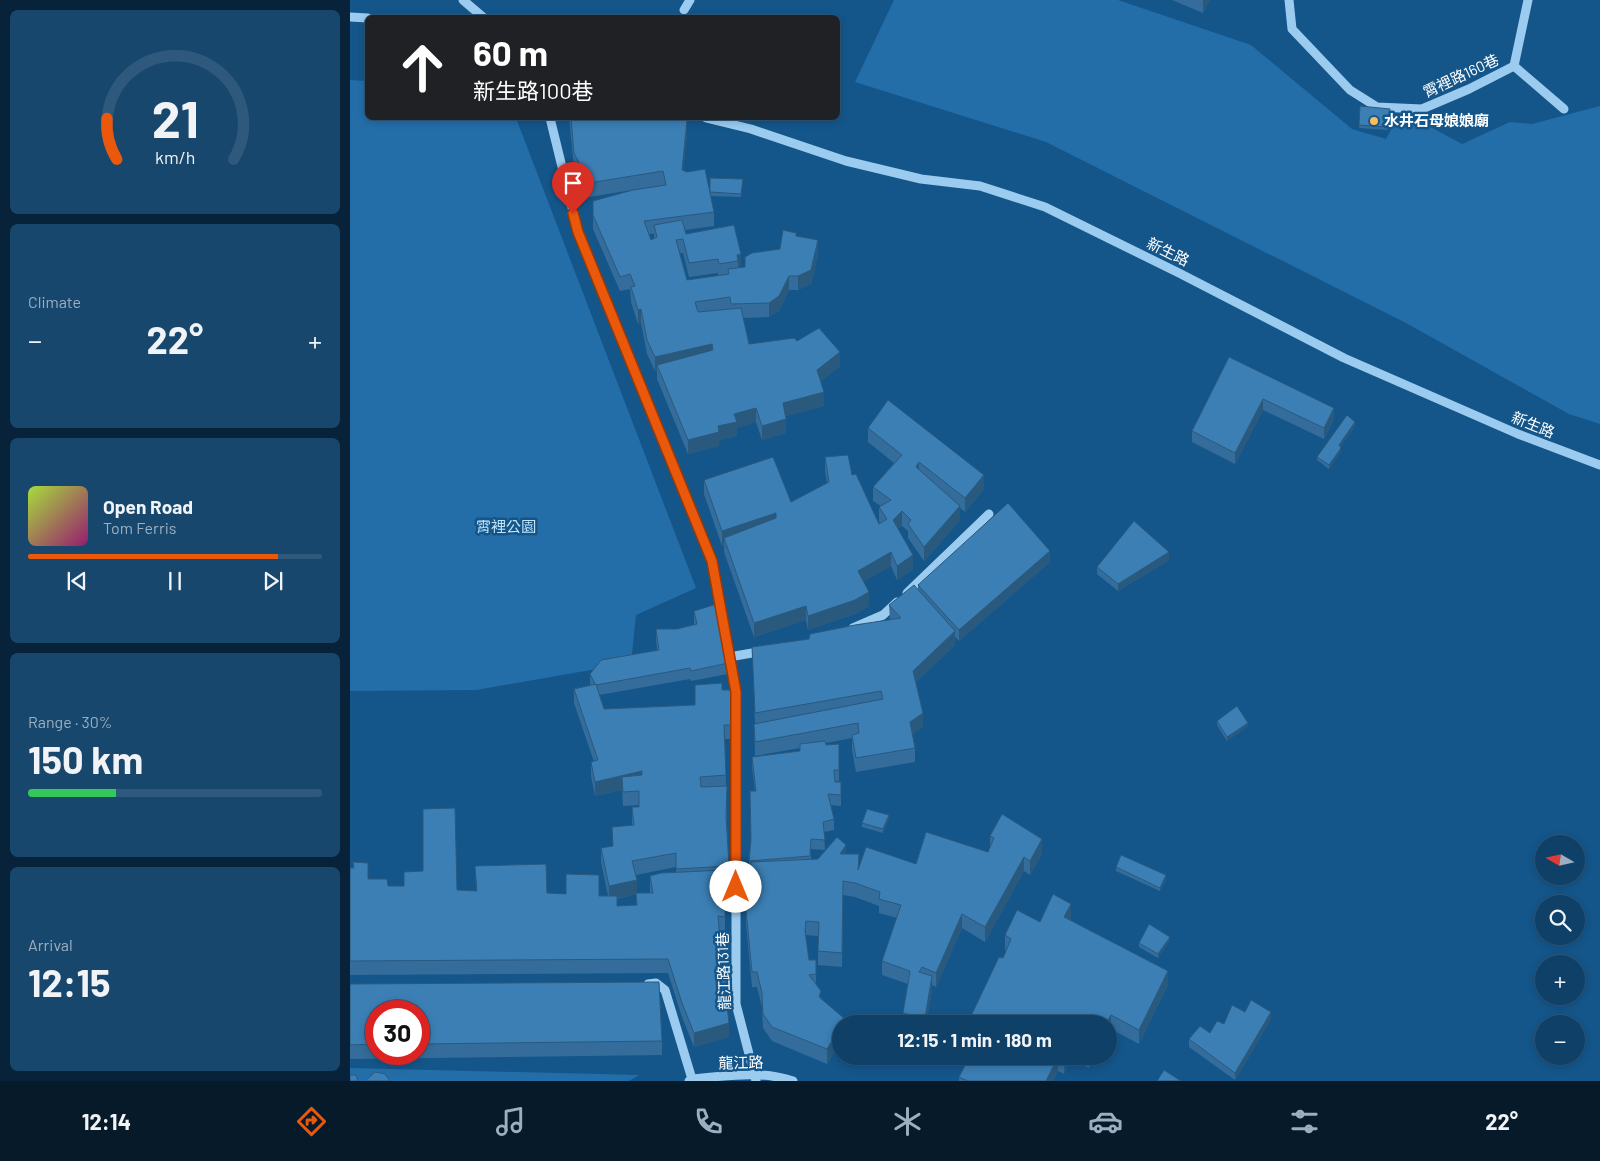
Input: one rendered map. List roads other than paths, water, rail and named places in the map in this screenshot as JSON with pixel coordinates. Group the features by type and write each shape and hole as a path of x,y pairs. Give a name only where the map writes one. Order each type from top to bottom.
{"street":[{"path":"463,0 480,15"},
{"path":"684,10 690,0"},
{"name":"霄裡路160巷","path":"1289,0 1292,29 1350,90 1377,107 1422,109 1468,90 1514,66 1528,0"},
{"path":"350,17 365,18"},
{"path":"1514,66 1564,110"},
{"path":"550,120 578,232 712,561 724,628"},
{"name":"新生路","path":"714,120 751,129 846,161 921,179 980,186 1045,207 1344,358 1518,434 1600,465"},
{"path":"841,634 884,615 989,514"},
{"name":"龍江路131巷","path":"728,647 736,692 736,1004 755,1077"},
{"path":"730,657 777,649"},
{"path":"636,984 656,983 665,990 690,1080"},
{"name":"龍江路","path":"690,1080 781,1077 794,1081"}],"place":[{"name":"水井石母娘娘廟","path":"1374,121"}],"park label":[{"name":"霄裡公園","path":"506,527"}]}
